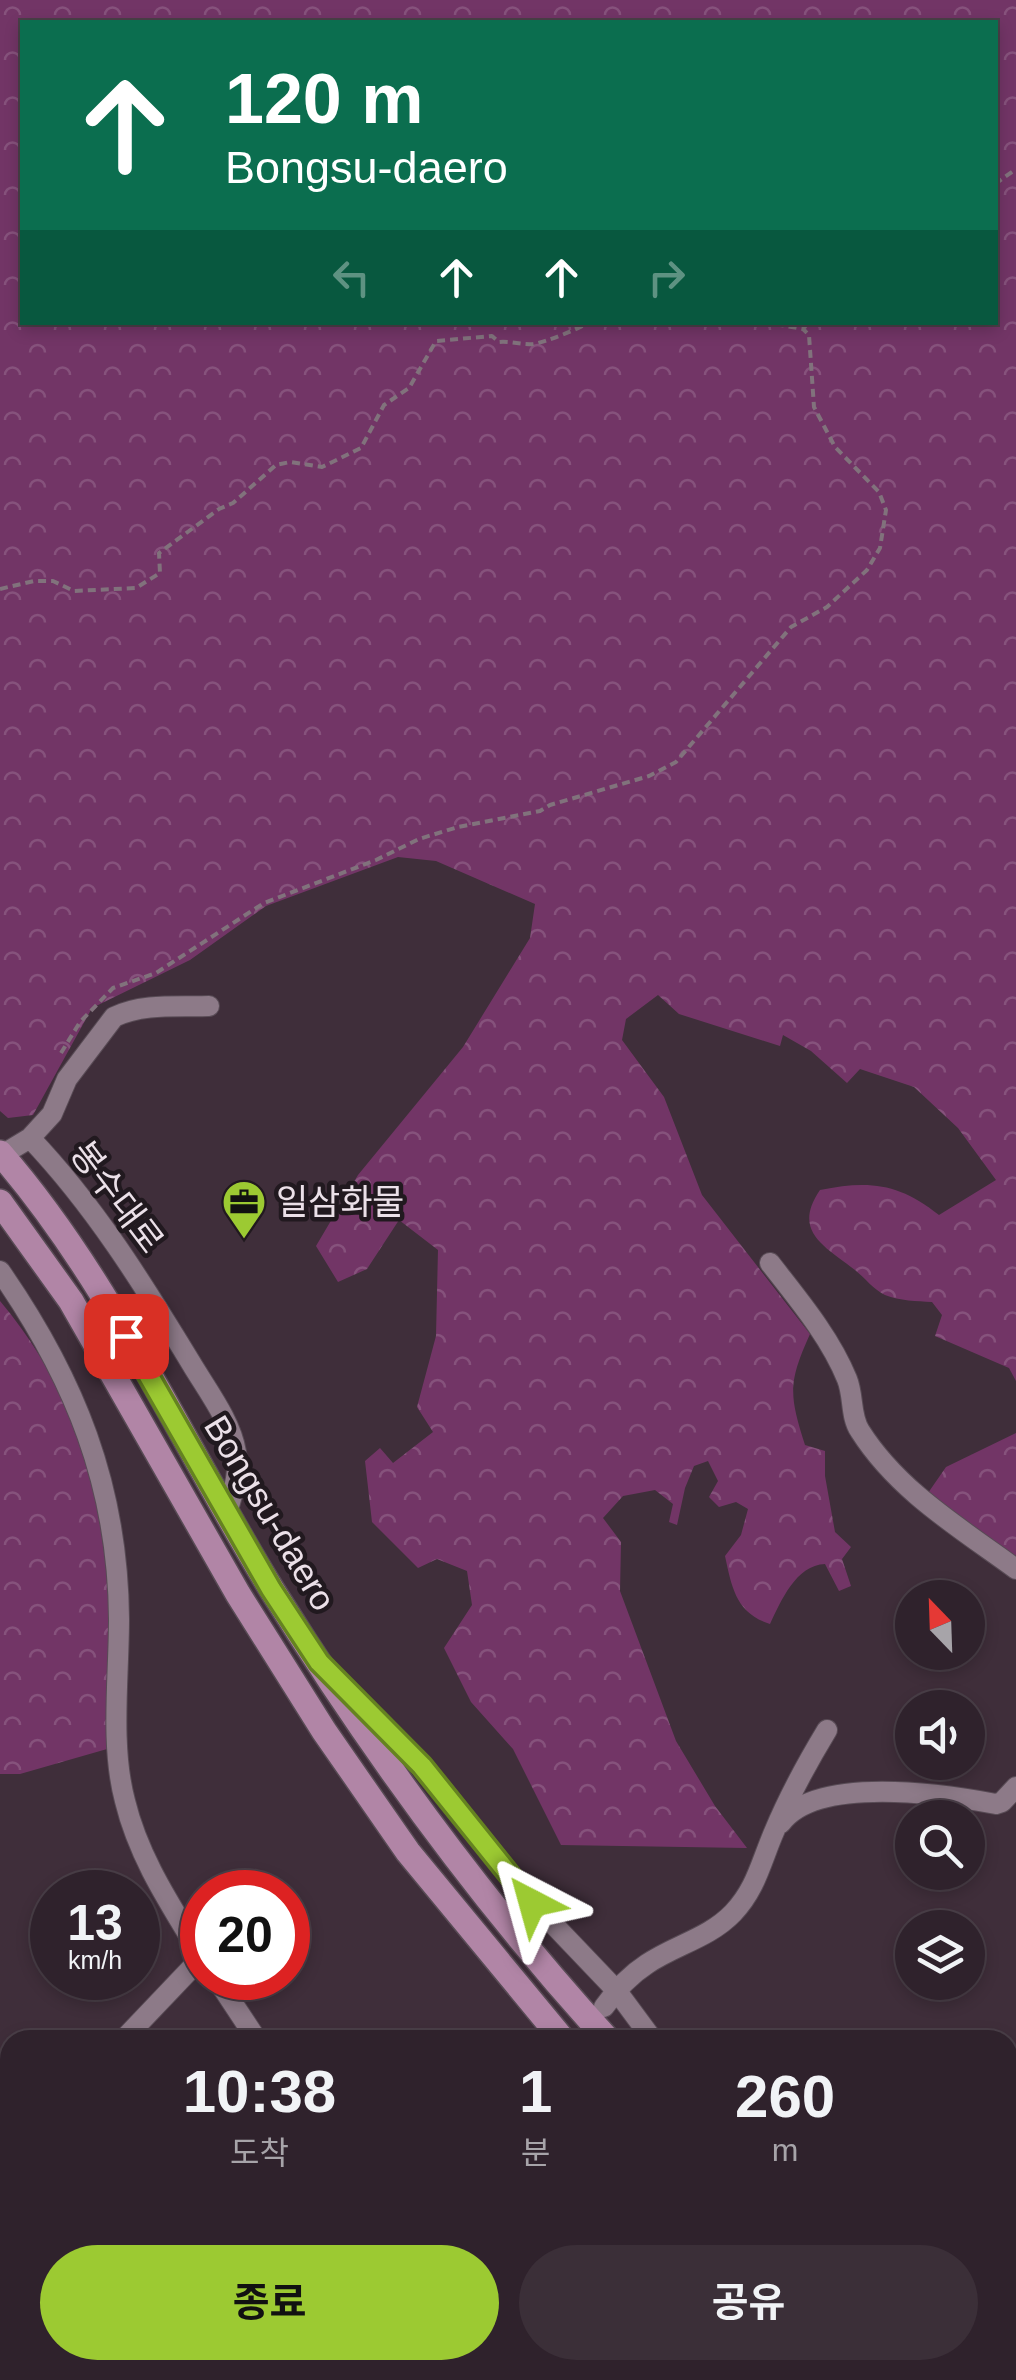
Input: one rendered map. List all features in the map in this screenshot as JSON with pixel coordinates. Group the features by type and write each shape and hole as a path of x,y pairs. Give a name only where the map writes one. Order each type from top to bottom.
{"main road":[{"name":"Bongsu-daero","path":"1,1154 109,1306 271,1589 404,1789 485,1896 599,2030"},
{"name":"Bongsu-daero","path":"0,1202 72,1301 238,1594 324,1730 408,1852 555,2030"}],"street":[{"name":"봉수대로","path":"1,1154 30,1138 52,1114 67,1079 114,1016 150,1008 209,1006"},
{"name":"봉수대로","path":"30,1138 64,1173 132,1269 225,1423 236,1450 238,1474 228,1512"},
{"path":"770,1262 833,1352 848,1381 856,1427 878,1456 950,1524 1016,1569"},
{"path":"0,1271 42,1334 94,1450 112,1524 117,1570 120,1778 142,1853 180,1919"},
{"path":"319,1662 422,1766 610,1998 643,2030"},
{"path":"610,1998 648,1963 730,1916 753,1889 802,1770 827,1730"},
{"path":"772,1835 791,1809 840,1796 916,1792 996,1804 1016,1786"},
{"path":"133,2030 180,1980"},
{"path":"231,2000 250,2030"}],"path":[{"path":"0,588 52,580 74,591 136,588 160,572 160,553 204,519 234,503 276,465 290,462 322,468 361,448 384,405 409,388 436,341 492,336 498,342 531,344 556,334 573,333 585,325"},
{"path":"52,1067 80,1022 114,988 156,973 264,903 419,839 540,811 649,776 676,762 791,627 827,607 867,570 880,548 886,510 879,492 835,447 814,407 808,335 803,328 783,325"}],"green space":[{"path":"0,0 1016,0 1016,1381 1009,1368 935,1336 942,1315 932,1302 903,1300 881,1293 823,1245 811,1227 809,1216 820,1190 854,1185 883,1187 910,1196 939,1215 996,1180 958,1128 914,1087 860,1069 847,1083 811,1051 783,1035 780,1046 679,1014 658,995 626,1019 622,1040 664,1097 702,1195 810,1334 795,1377 796,1413 805,1445 825,1451 825,1476 835,1532 851,1547 842,1559 851,1586 839,1591 825,1564 815,1566 791,1586 770,1624 750,1613 733,1589 725,1556 741,1535 748,1509 736,1502 719,1507 709,1497 718,1481 708,1461 694,1466 677,1525 669,1522 673,1504 655,1490 623,1496 603,1518 621,1542 620,1591 676,1741 715,1806 747,1848 561,1845 513,1749 471,1702 444,1648 472,1605 467,1571 437,1559 418,1568 372,1522 365,1461 380,1448 393,1463 433,1432 417,1407 436,1336 438,1250 399,1220 367,1269 338,1282 316,1246 358,1175 463,1047 530,938 535,904 436,861 398,857 266,906 190,960 92,1008 33,1115 8,1118 0,1111"},
{"path":"0,1301 37,1352 65,1404 85,1458 98,1512 110,1626 114,1747 20,1774 0,1774"},
{"path":"1016,1433 1016,1569 928,1493 946,1467"}],"place":[{"name":"일삼화물","path":"244,1240"}],"route":[{"path":"126,1336 271,1589 319,1662 422,1766 532,1903"}]}
